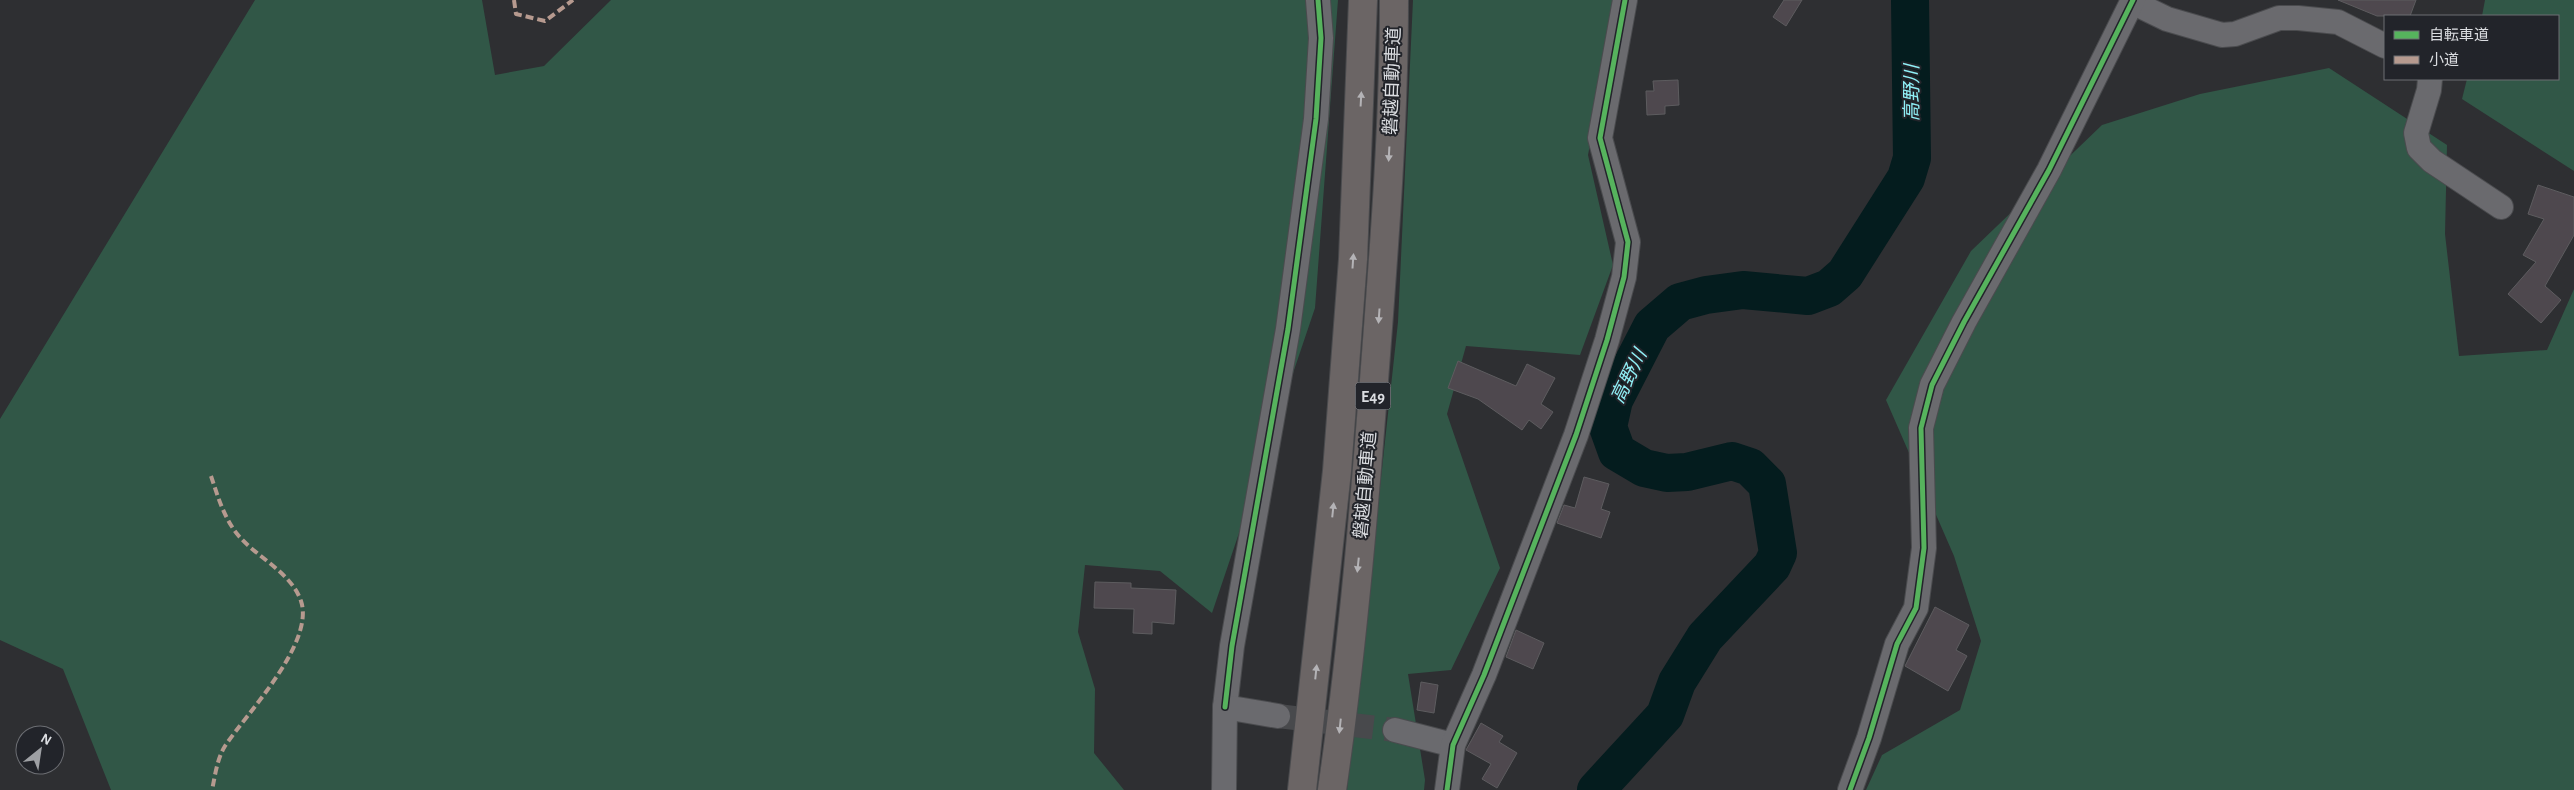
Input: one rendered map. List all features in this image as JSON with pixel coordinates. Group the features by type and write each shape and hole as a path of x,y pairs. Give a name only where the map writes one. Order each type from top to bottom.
{"highway":[{"name":"磐越自動車道","path":"1302,790 1337,471 1353,259 1364,0"},
{"name":"磐越自動車道","path":"1332,790 1367,476 1383,262 1394,48 1394,0"}],"street":[{"path":"1224,790 1225,707 1232,646 1288,329 1316,119 1321,38 1318,0"},
{"path":"1447,790 1453,745 1484,675 1576,435 1607,340 1624,277 1628,242 1600,138 1626,1"},
{"path":"1850,790 1869,738 1896,644 1916,608 1924,548 1921,428 1932,385 1964,322 2049,170 2132,1 2166,19 2222,35 2235,34 2279,18 2298,18 2338,22 2384,45"},
{"path":"2430,80 2429,90 2416,133 2419,148 2432,162 2501,207"},
{"path":"1225,707 1278,716"},
{"path":"1395,730 1453,745"}],"green space":[{"path":"255,0 482,0 495,75 544,66 611,0 1338,0 1315,308 1212,613 1160,571 1085,565 1078,632 1095,689 1094,753 1124,790 111,790 63,669 0,640 0,419"},
{"path":"1413,0 1617,0 1588,155 1613,265 1580,355 1466,346 1447,414 1500,568 1451,670 1408,674 1425,780 1424,790 1347,790 1398,322"},
{"path":"2485,0 2574,0 2574,171 2462,99 2467,80 2559,80 2559,15 2482,15"},
{"path":"2329,68 2447,145 2445,234 2459,356 2547,350 2574,289 2574,790 1866,790 1882,755 1960,710 1981,641 1954,556 1886,400 1971,251 2102,125 2200,94"}],"building":[{"path":"1784,0 1802,0 1786,26 1773,17"},
{"path":"2338,0 2416,0 2410,15 2377,16"},
{"path":"1678,80 1679,105 1665,106 1665,114 1647,115 1646,91 1654,91 1653,81"},
{"path":"2538,185 2574,197 2574,235 2545,286 2561,300 2541,323 2508,294 2536,262 2523,255 2544,219 2528,214"},
{"path":"1458,361 1516,386 1527,364 1555,378 1541,404 1553,412 1541,429 1529,420 1522,430 1478,399 1448,388"},
{"path":"1584,477 1609,484 1601,509 1610,512 1601,538 1557,523 1564,505 1575,508"},
{"path":"1095,582 1131,583 1131,588 1176,590 1174,624 1152,622 1152,634 1133,633 1134,609 1094,608"},
{"path":"1935,607 1969,625 1956,650 1967,656 1948,691 1905,666"},
{"path":"1516,630 1544,643 1533,669 1506,657"},
{"path":"1421,682 1438,685 1434,713 1417,710"},
{"path":"1481,723 1503,736 1499,742 1517,753 1497,788 1482,779 1491,764 1466,750"}],"waterway":[{"name":"高野川","path":"1596,790 1665,715 1677,682 1705,637 1772,566 1778,553 1767,484 1750,467 1732,461 1687,472 1667,473 1644,468 1617,452 1608,427 1614,400 1652,326 1680,302 1706,295 1743,290 1808,296 1829,288 1845,274 1906,178 1912,158 1910,0"}],"tunnel":[{"path":"1278,716 1395,730"}],"marked path":[{"path":"514,0 516,14 545,21 573,0"},
{"path":"211,476 229,522 245,543 281,573 296,591 301,601 303,618 298,637 289,657 222,751 212,790"}],"cycle path":[{"path":"1225,707 1232,646 1288,329 1316,119 1321,38 1318,0"},
{"path":"1447,790 1453,745 1484,675 1576,435 1607,340 1624,277 1628,242 1600,138 1625,0"},
{"path":"1850,790 1869,738 1897,644 1916,608 1924,548 1921,428 1932,385 1964,322 2049,170 2133,0"}]}
